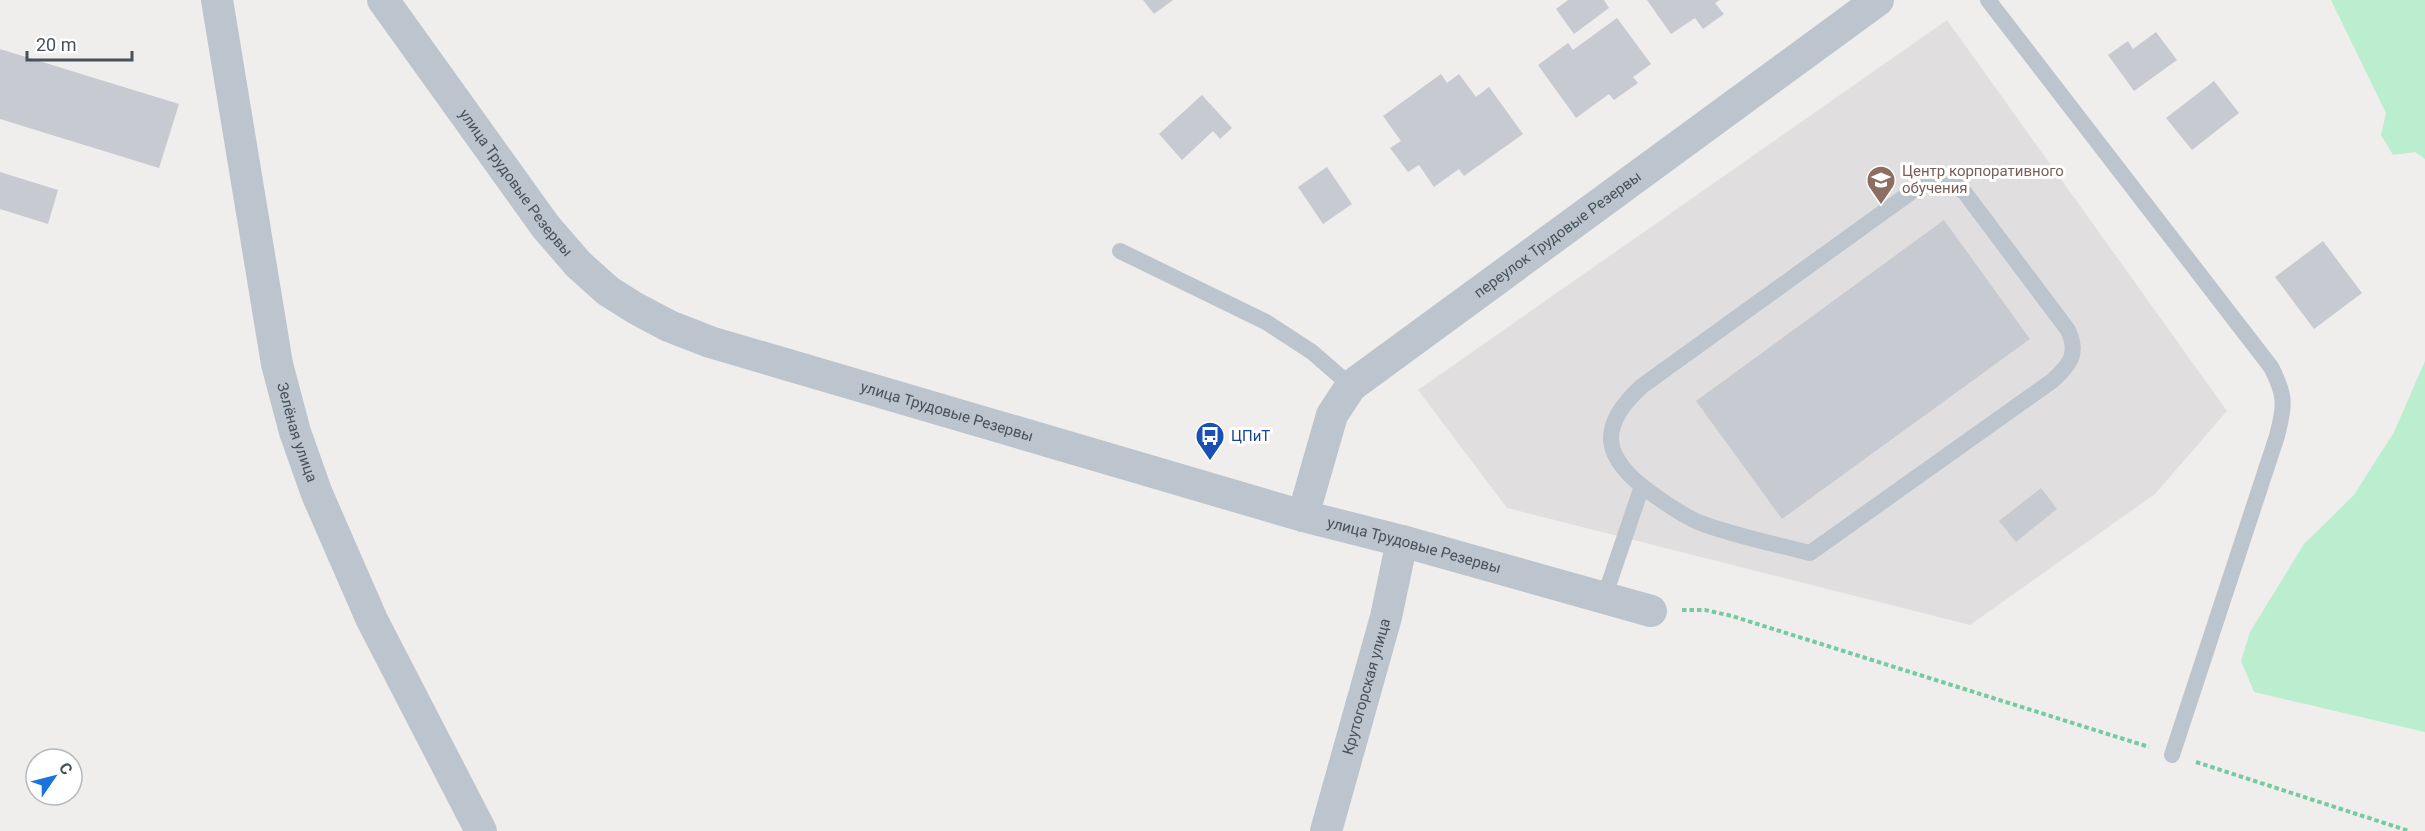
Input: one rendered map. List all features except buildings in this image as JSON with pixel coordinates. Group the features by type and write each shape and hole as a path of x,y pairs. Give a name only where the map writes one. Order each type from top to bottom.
{"street":[{"name":"Зелёная улица","path":"217,0 275,354 295,432 317,494 372,620 481,831"},
{"name":"улица Трудовые Резервы","path":"383,0 546,228 578,264 600,284 635,308 669,326 710,342 1303,516 1402,541 1651,611"},
{"name":"переулок Трудовые Резервы","path":"1303,516 1332,415 1351,386 1878,0"},
{"name":"Крутогорская улица","path":"1326,831 1386,617 1402,541"}],"lane":[{"path":"1988,0 2271,367 2283,390 2283,414 2277,436 2172,755"},
{"path":"1933,181 1956,185 1965,193 2068,330 2074,342 2073,355 2066,369 2052,381 1810,553 1696,521 1642,486 1620,466 1610,441 1618,412 1629,397 1921,185 1933,181"},
{"path":"1120,251 1266,322 1312,352 1351,386"},
{"path":"1604,598 1642,486"}],"path":[{"path":"1651,611 1705,609 1732,616 2409,831"}],"shaded area":[{"name":"Центр корпоративного обучения","path":"1947,20 2227,411 2155,494 1970,625 1507,508 1418,390"}],"green space":[{"path":"2331,0 2425,0 2425,159 2415,152 2393,155 2381,135 2386,113"},
{"path":"2425,361 2425,732 2254,692 2241,661 2250,632 2304,544 2354,495 2394,432"}],"place":[{"name":"Центр корпоративного обучения","path":"1881,206"},
{"name":"ЦПиТ","path":"1210,462"}]}
